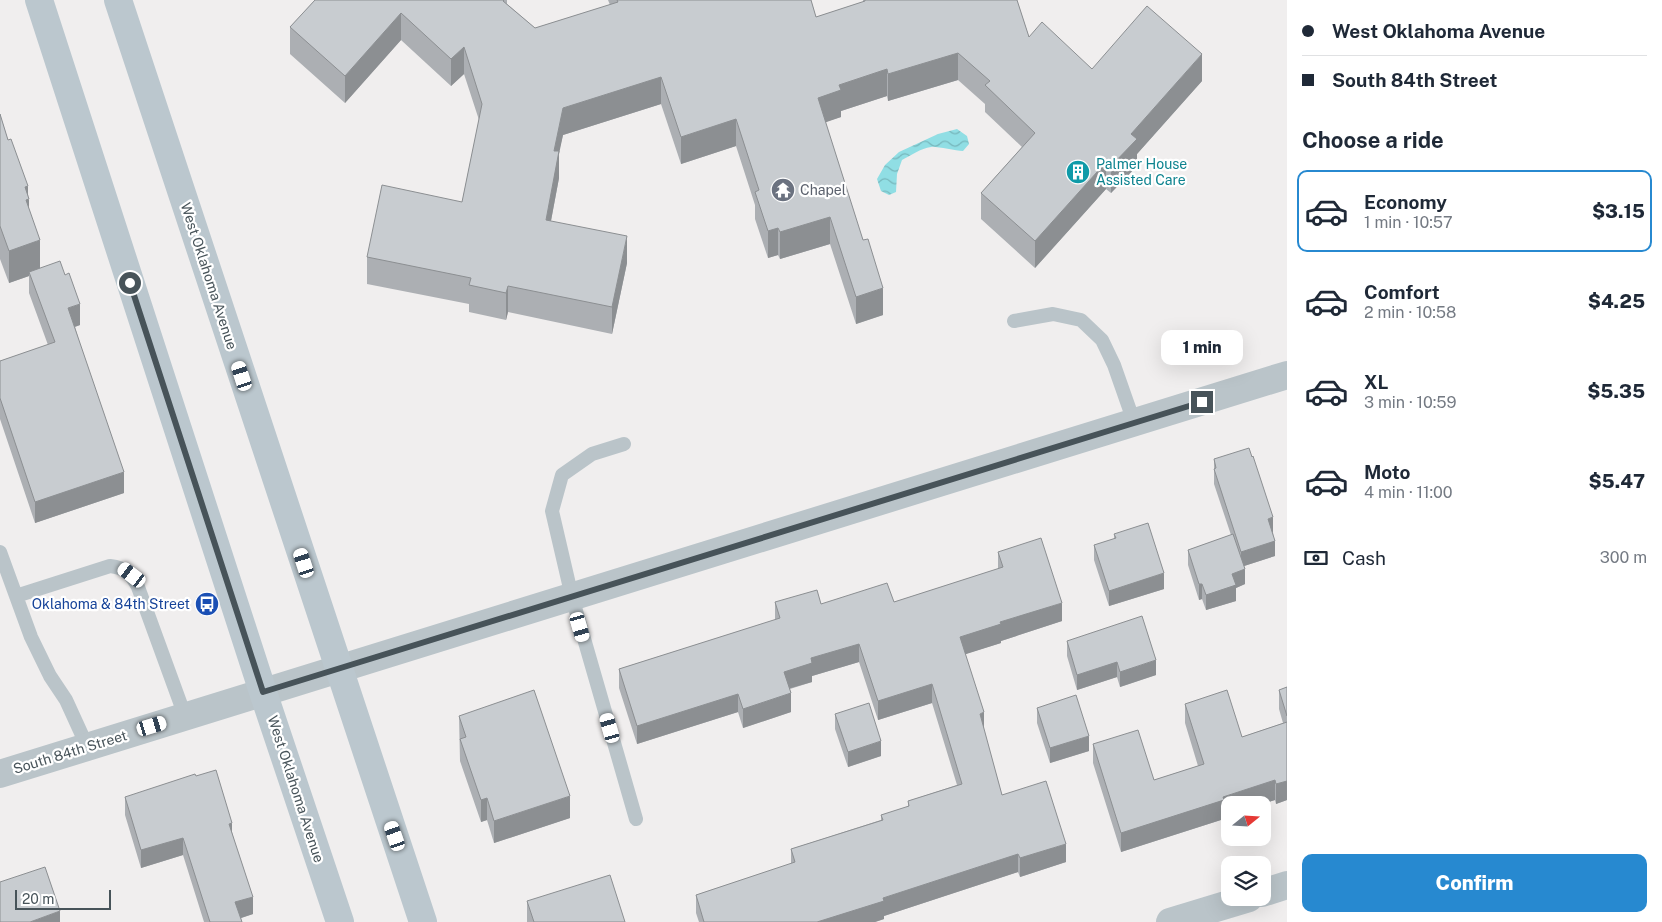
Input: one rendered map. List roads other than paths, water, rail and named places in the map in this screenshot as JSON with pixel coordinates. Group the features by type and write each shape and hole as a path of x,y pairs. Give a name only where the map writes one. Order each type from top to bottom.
{"main road":[{"name":"West Oklahoma Avenue","path":"38,0 263,692 340,922"},
{"name":"West Oklahoma Avenue","path":"118,0 424,922"}],"street":[{"name":"South 84th Street","path":"0,774 1287,375"},
{"path":"1271,890 1287,886"},
{"path":"1170,922 1222,906"}],"lane":[{"path":"1014,321 1053,314 1081,320 1102,340 1114,365 1134,422"},
{"path":"624,444 592,454 562,475 552,511 572,597 636,819"},
{"path":"0,552 31,637 50,676 66,700 87,746"},
{"path":"16,596 110,566 122,567 132,575 138,588 185,716"}],"water":[{"path":"957,129 967,136 969,144 963,151 933,147 920,150 902,160 897,174 896,192 889,195 881,191 877,179 885,165 899,152 938,134"}],"place":[{"name":"Palmer House Assisted Care","path":"1078,172"},
{"name":"Chapel","path":"783,190"},
{"name":"Oklahoma & 84th Street","path":"207,604"}]}
